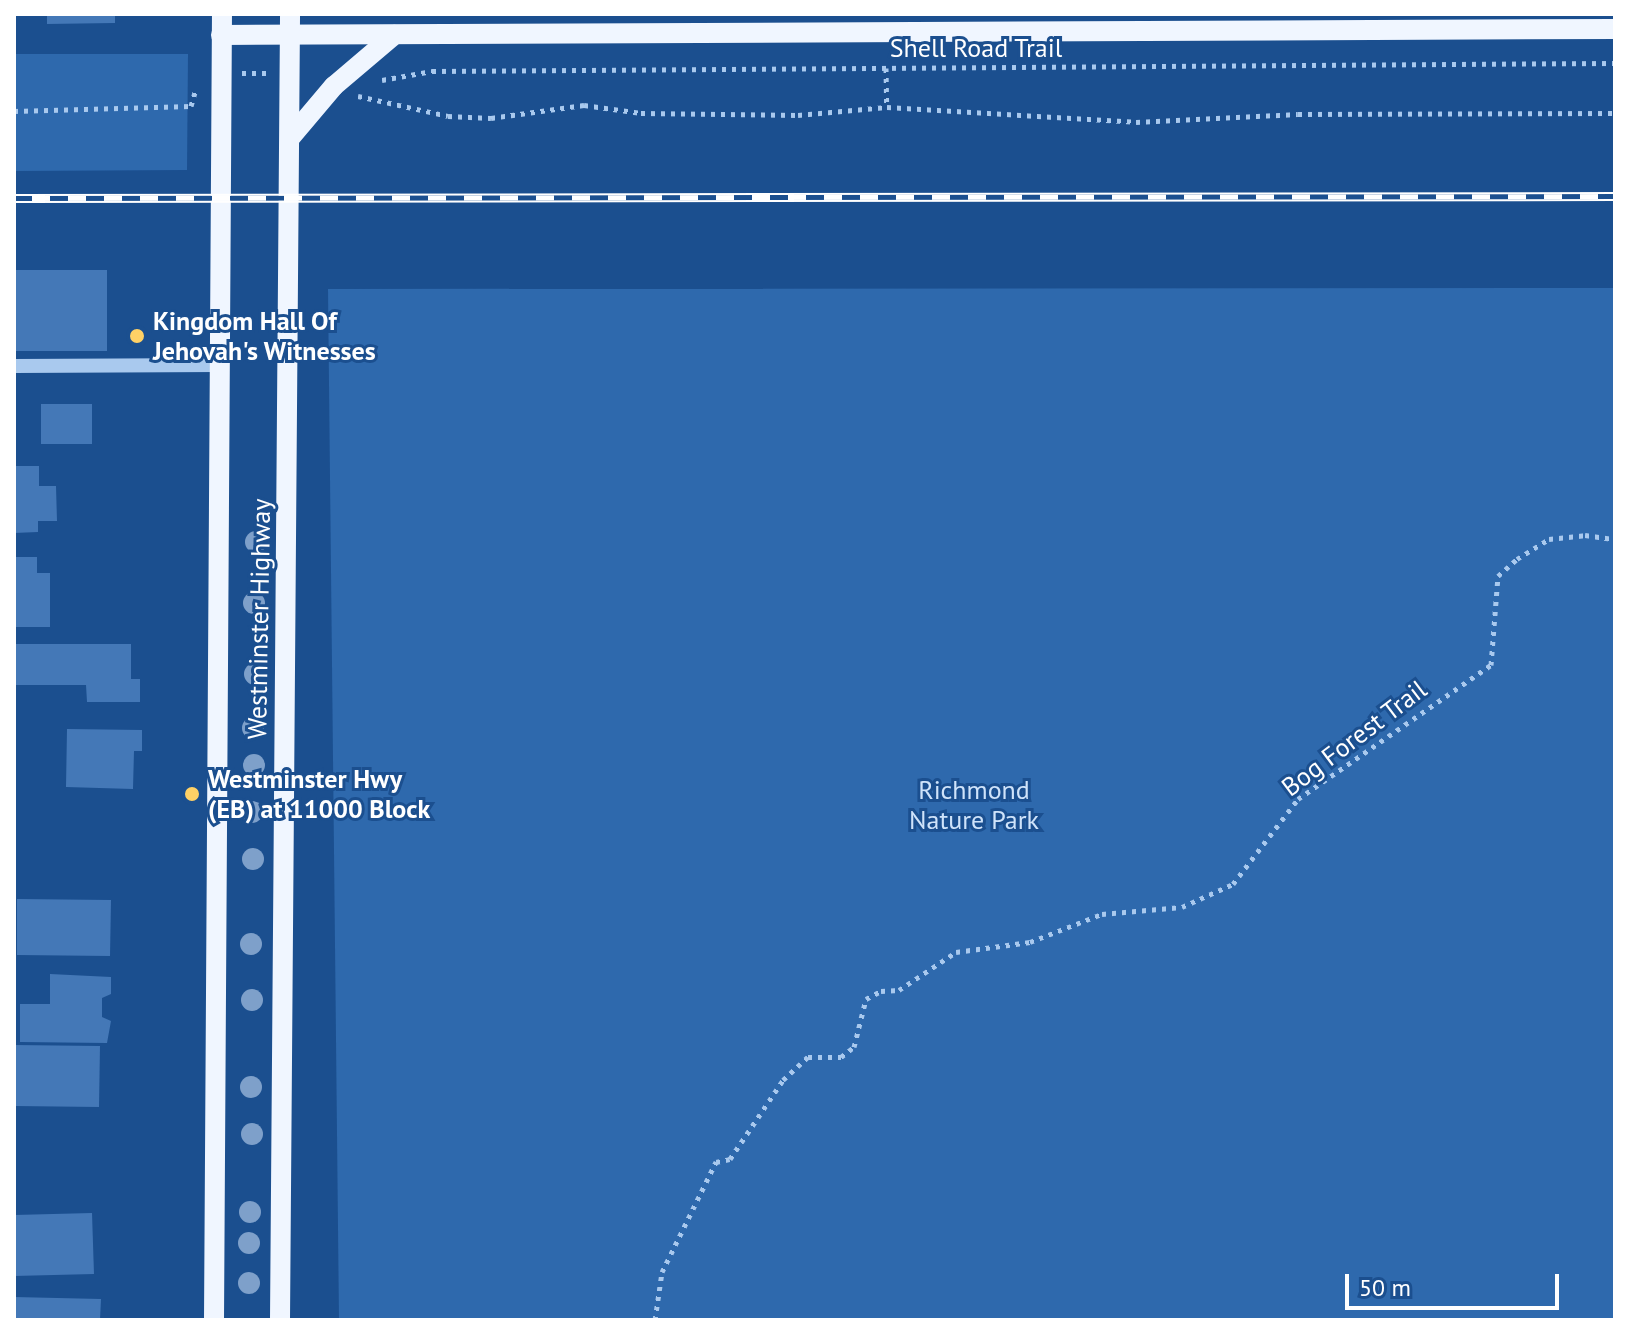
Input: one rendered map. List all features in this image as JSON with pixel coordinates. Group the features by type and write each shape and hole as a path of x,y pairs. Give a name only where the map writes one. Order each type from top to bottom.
{"main road":[{"path":"222,24 290,24 394,35 1615,29"},
{"name":"Westminster Highway","path":"214,1320 222,24"},
{"name":"Westminster Highway","path":"280,1320 290,24"},
{"path":"290,138 334,86 394,35"}],"lane":[{"path":"14,366 219,365"}],"path":[{"name":"Shell Road Trail","path":"373,84 413,72 1615,63"},
{"path":"886,68 887,107"},
{"path":"221,73 290,73"},
{"path":"357,96 365,90"},
{"path":"344,95 448,116 491,118 584,105 641,113 798,115 887,107 973,116 1136,122 1298,114 1615,113"},
{"path":"14,111 191,106"},
{"name":"Bog Forest Trail","path":"655,1320 662,1272 716,1162 730,1159 750,1136 777,1088 808,1057 841,1057 854,1047 866,999 910,984 956,952 1030,942 1102,914 1182,907 1233,884 1298,799 1491,665 1498,576 1517,559 1549,539 1585,535 1615,539"}],"green space":[{"path":"14,54 188,54 187,170 14,171"},
{"name":"Richmond Nature Park","path":"1615,288 1615,1320 339,1320 328,289"}],"building":[{"path":"47,14 115,14 115,23 47,24"},
{"path":"15,270 107,270 107,351 14,351"},
{"path":"41,404 92,404 92,444 41,444"},
{"path":"14,466 39,466 39,486 56,486 57,521 38,521 38,532 14,533"},
{"path":"14,557 37,557 37,573 50,573 50,627 14,627"},
{"path":"14,644 131,644 131,679 140,679 140,702 87,702 86,685 14,685"},
{"path":"67,729 142,730 142,751 134,751 133,789 66,787"},
{"path":"17,899 111,900 110,956 17,955"},
{"path":"50,974 111,977 111,994 102,998 102,1017 111,1021 107,1043 20,1042 20,1004 50,1004"},
{"path":"14,1045 100,1046 99,1107 14,1106"},
{"path":"92,1213 94,1274 14,1276 14,1215"},
{"path":"14,1297 101,1299 100,1320 14,1320"}],"railway":[{"path":"14,198 1615,196"}],"place":[{"name":"Kingdom Hall Of Jehovah's Witnesses","path":"137,336"},
{"name":"Westminster Hwy (EB) at 11000 Block","path":"192,794"}]}
